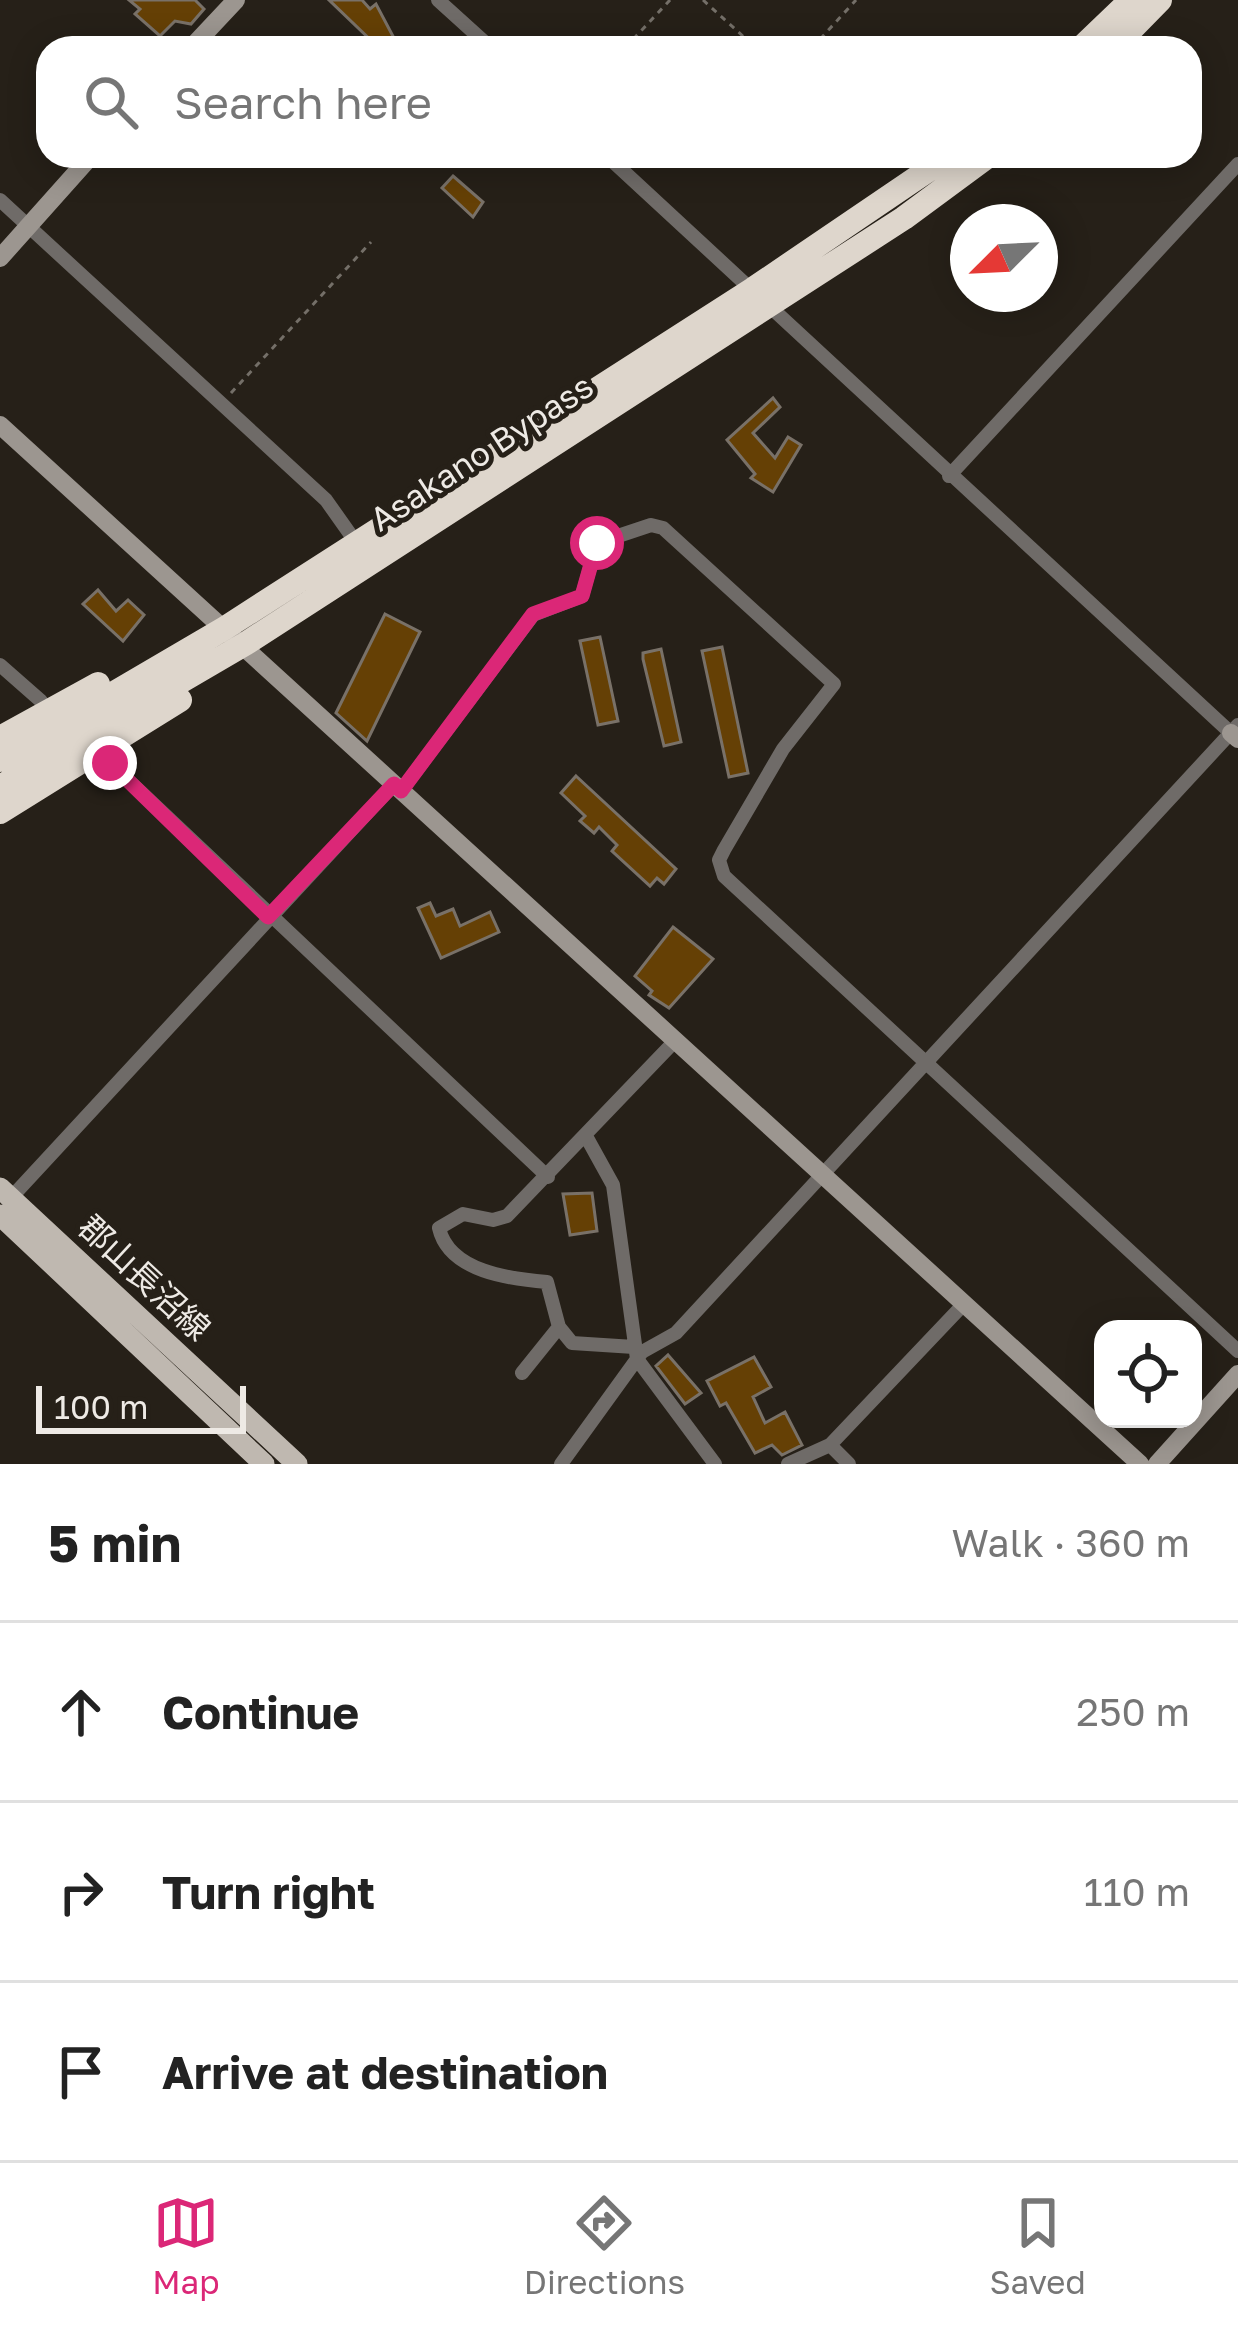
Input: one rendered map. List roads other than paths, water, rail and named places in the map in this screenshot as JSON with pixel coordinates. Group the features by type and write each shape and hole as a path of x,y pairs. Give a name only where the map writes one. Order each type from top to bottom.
{"highway":[{"path":"1094,36 1131,0"},
{"path":"1125,36 1160,0"},
{"name":"Asakano Bypass","path":"0,787 761,297 934,168"},
{"name":"Asakano Bypass","path":"0,760 235,636 355,541 969,168"},
{"path":"0,737 48,705 179,642 235,636 224,670 0,812"}],"main road":[{"name":"郡山長沼線","path":"3,1202 264,1464"},
{"name":"郡山長沼線","path":"3,1202 297,1464"}],"street":[{"path":"202,36 236,0"},
{"path":"438,0 478,36"},
{"path":"949,476 1238,164"},
{"path":"0,258 80,168"},
{"path":"561,1464 635,1353 676,1333 1236,732 949,476 620,168"},
{"path":"0,200 326,500 355,541"},
{"path":"0,425 235,636 819,1178 1140,1464"},
{"path":"3,1202 268,917 398,788 533,614 582,596 595,545 612,535 660,526 834,684 783,749 734,833 719,860 724,876 1238,1351"},
{"path":"0,665 48,705"},
{"path":"110,763 548,1177"},
{"path":"635,1353 580,1347 560,1327 547,1282 494,1277 450,1248 439,1232 456,1215 504,1217 586,1138 673,1043"},
{"path":"586,1138 613,1185 635,1353 715,1464"},
{"path":"788,1464 830,1445 962,1306"},
{"path":"522,1373 560,1327"},
{"path":"1157,1464 1238,1374"},
{"path":"830,1445 849,1464"}]}
